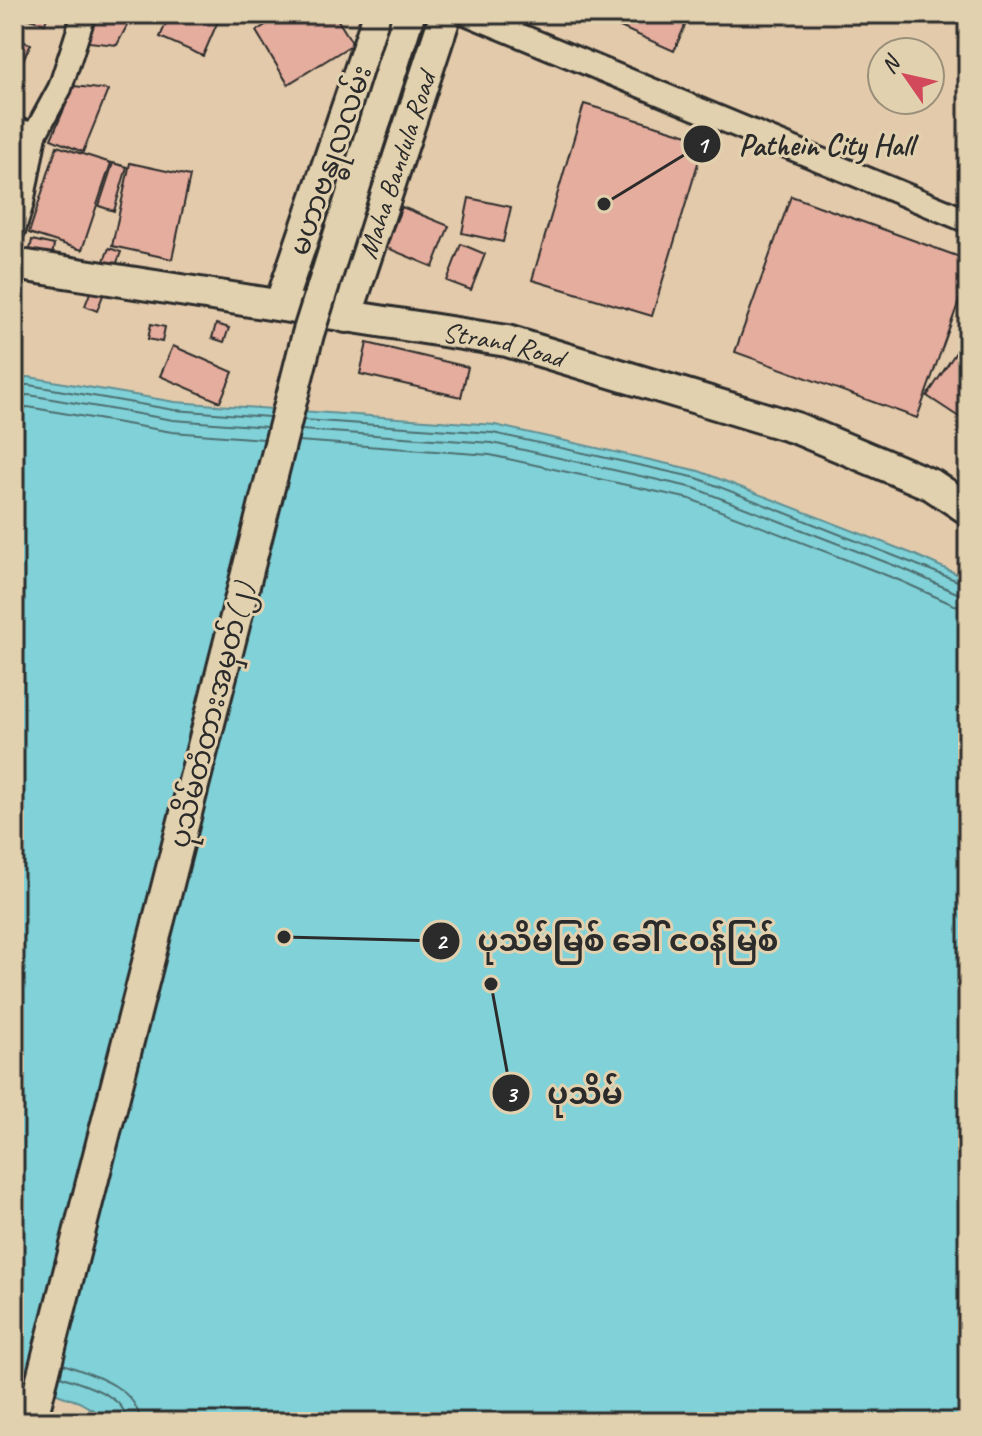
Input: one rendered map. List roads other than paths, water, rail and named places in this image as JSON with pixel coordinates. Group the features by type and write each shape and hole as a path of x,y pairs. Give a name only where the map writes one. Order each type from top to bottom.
{"street":[{"path":"14,229 22,203 25,132 60,88 84,14"},
{"name":"မဟာဗန္ဓုလလမ်း","path":"280,305 379,14"},
{"name":"ပုသိမ်တံတားအမှတ်(၂)","path":"31,1422 308,334 409,14"},
{"name":"Maha Bandula Road","path":"346,317 446,14"},
{"path":"468,14 968,221"},
{"name":"Strand Road","path":"14,264 507,341 796,428 932,485 968,509"}],"water":[{"path":"29,377 175,402 495,425 699,471 913,554 968,579 968,1422 115,1422 79,1402 46,1390 14,1396 14,378"}],"place":[{"name":"Pathein City Hall","path":"604,204"},
{"name":"ပုသိမ်မြစ် ခေါ် ငဝန်မြစ်","path":"284,937"},
{"name":"ပုသိမ်","path":"491,984"}]}
